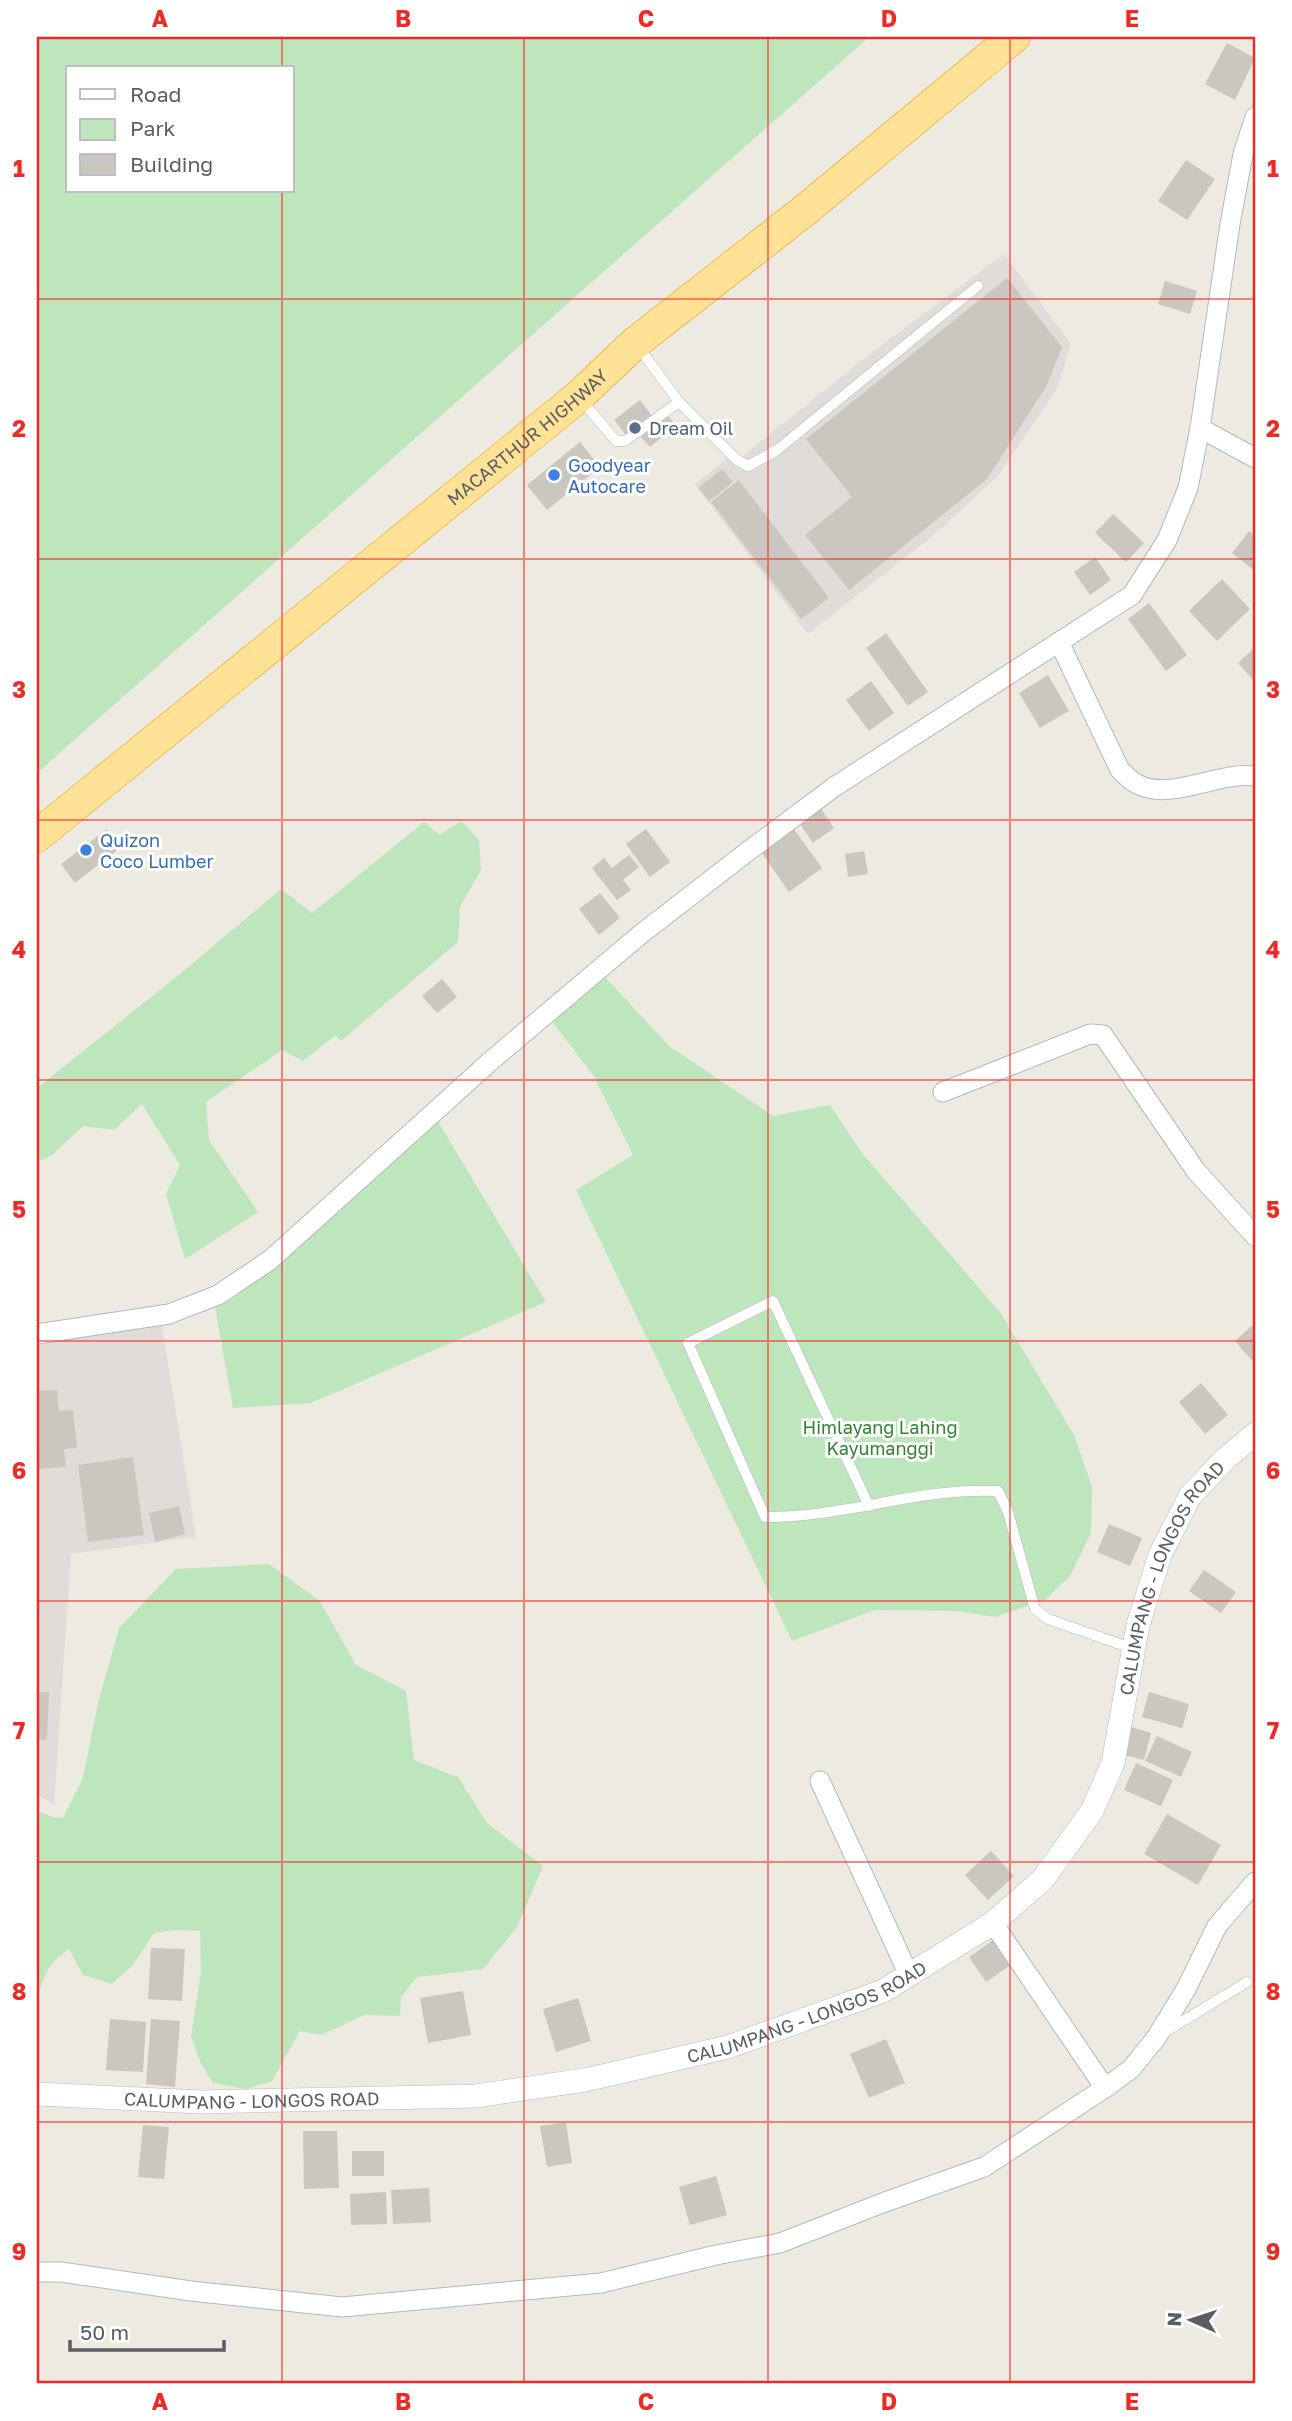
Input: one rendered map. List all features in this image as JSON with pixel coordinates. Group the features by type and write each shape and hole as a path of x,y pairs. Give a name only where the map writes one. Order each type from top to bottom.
{"highway":[{"name":"MACARTHUR HIGHWAY","path":"37,836 578,397 635,342 804,211 1014,37"}],"street":[{"path":"37,1334 169,1314 218,1295 270,1260 494,1059 641,934 834,787 1132,595 1167,540 1188,488 1200,428 1230,224 1243,154 1255,117"},
{"path":"1200,428 1255,458"},
{"path":"1059,642 1120,770 1135,783 1160,790 1232,777 1255,776"},
{"path":"943,1092 1090,1034 1103,1035 1196,1171 1255,1236"},
{"name":"CALUMPANG - LONGOS ROAD","path":"37,2094 200,2102 475,2096 585,2080 728,2047 883,1991 993,1923 1043,1879 1092,1811 1113,1763 1138,1625 1160,1555 1190,1496 1225,1459 1255,1434"},
{"path":"820,1781 909,1975"},
{"path":"37,2272 61,2272 191,2291 342,2307 601,2283 716,2255 780,2243 984,2167 1131,2069 1156,2038 1186,1989 1217,1926 1255,1882"},
{"path":"993,1923 1066,2035 1105,2088"}],"lane":[{"path":"635,342 680,402 737,460 748,466 777,450 978,286"},
{"path":"578,397 616,441 621,442 680,402"},
{"path":"869,1506 773,1301 688,1343 765,1517 797,1517 869,1506 967,1490 998,1491 1008,1512 1035,1609 1048,1619 1134,1649"},
{"path":"1156,2038 1247,1982"}],"shaded area":[{"path":"1004,254 1071,344 1057,389 997,477 935,534 808,634 695,484 729,457 735,462 871,353"},
{"path":"161,1320 196,1537 71,1554 54,1805 37,1794 37,1341"}],"green space":[{"path":"37,37 869,37 37,773"},
{"path":"461,821 479,840 481,870 460,907 458,942 341,1041 336,1035 303,1061 282,1050 206,1102 209,1140 258,1212 185,1259 166,1194 180,1165 142,1104 114,1130 83,1126 52,1155 37,1162 37,1088 281,889 312,913 424,822 440,835"},
{"name":"Himlayang Lahing Kayumanggi","path":"605,977 669,1046 773,1116 830,1105 861,1152 1000,1312 1074,1435 1092,1487 1091,1533 1070,1576 1045,1600 995,1617 957,1611 875,1610 792,1641 576,1190 633,1155 593,1075 551,1020"},
{"path":"436,1118 546,1302 311,1403 233,1408 215,1307 319,1221"},
{"path":"269,1564 320,1601 356,1665 406,1691 414,1760 458,1777 487,1823 543,1866 517,1927 483,1969 417,1977 401,1997 400,2016 364,2015 321,2035 300,2031 272,2081 246,2089 213,2083 201,2064 191,2036 201,1972 200,1931 174,1930 154,1933 133,1965 112,1984 83,1975 69,1949 46,1973 37,2005 37,1811 63,1818 83,1778 98,1703 119,1628 176,1569"}],"building":[{"path":"1227,43 1255,58 1235,100 1205,84"},
{"path":"1186,160 1215,179 1187,220 1158,201"},
{"path":"1007,278 1062,347 1047,385 987,479 849,590 805,535 852,497 806,439"},
{"path":"1165,281 1197,291 1190,314 1158,304"},
{"path":"640,400 652,416 626,435 614,420"},
{"path":"667,415 676,425 650,447 641,437"},
{"path":"580,442 600,467 547,510 527,485"},
{"path":"722,469 733,482 709,501 698,488"},
{"path":"739,480 829,598 801,619 711,502"},
{"path":"1113,514 1144,543 1126,562 1095,533"},
{"path":"1249,531 1255,536 1255,571 1232,553"},
{"path":"1095,557 1111,580 1090,595 1074,572"},
{"path":"1222,579 1250,609 1217,641 1189,611"},
{"path":"1149,603 1187,655 1166,671 1128,619"},
{"path":"886,633 928,692 908,706 866,648"},
{"path":"1255,647 1255,682 1238,663"},
{"path":"1048,675 1069,711 1040,728 1019,693"},
{"path":"871,681 894,713 869,731 846,700"},
{"path":"819,806 834,828 813,843 798,821"},
{"path":"791,825 822,868 789,892 759,849"},
{"path":"107,829 121,847 75,883 61,864"},
{"path":"646,829 670,862 650,877 626,844"},
{"path":"864,851 868,874 848,877 845,854"},
{"path":"629,855 639,867 623,880 631,890 617,900 592,868 604,858 612,868"},
{"path":"600,893 620,918 599,935 579,909"},
{"path":"442,979 457,997 437,1013 422,996"},
{"path":"1255,1323 1255,1364 1235,1341"},
{"path":"1201,1383 1228,1415 1205,1434 1179,1402"},
{"path":"57,1390 59,1411 73,1410 77,1448 64,1449 66,1467 37,1469 37,1391"},
{"path":"133,1457 144,1535 88,1542 78,1465"},
{"path":"179,1506 185,1534 155,1542 149,1513"},
{"path":"1109,1524 1142,1538 1130,1566 1097,1552"},
{"path":"1204,1570 1236,1592 1221,1613 1189,1591"},
{"path":"37,1692 49,1692 47,1740 37,1739"},
{"path":"1149,1692 1189,1704 1182,1728 1142,1717"},
{"path":"1128,1726 1151,1733 1144,1760 1121,1754"},
{"path":"1157,1736 1192,1752 1181,1777 1145,1761"},
{"path":"1136,1763 1173,1780 1161,1806 1124,1790"},
{"path":"1167,1814 1221,1845 1198,1885 1144,1854"},
{"path":"991,1851 1014,1876 988,1900 965,1875"},
{"path":"995,1939 1012,1964 986,1982 969,1957"},
{"path":"151,1948 185,1949 182,2001 148,1999"},
{"path":"463,1991 471,2035 428,2043 420,1998"},
{"path":"578,1998 591,2041 556,2052 543,2009"},
{"path":"110,2019 146,2022 143,2072 106,2070"},
{"path":"151,2019 180,2021 175,2087 146,2084"},
{"path":"886,2039 905,2083 869,2098 850,2054"},
{"path":"566,2122 572,2163 547,2167 540,2126"},
{"path":"143,2125 169,2127 164,2179 138,2177"},
{"path":"303,2131 337,2131 339,2188 304,2189"},
{"path":"352,2151 384,2151 384,2176 352,2176"},
{"path":"716,2176 727,2215 690,2225 679,2187"},
{"path":"429,2188 431,2222 393,2224 391,2190"},
{"path":"386,2192 387,2224 351,2225 350,2194"}],"place":[{"name":"Dream Oil","path":"635,428"},
{"name":"Goodyear Autocare","path":"554,475"},
{"name":"Quizon Coco Lumber","path":"86,850"}]}
